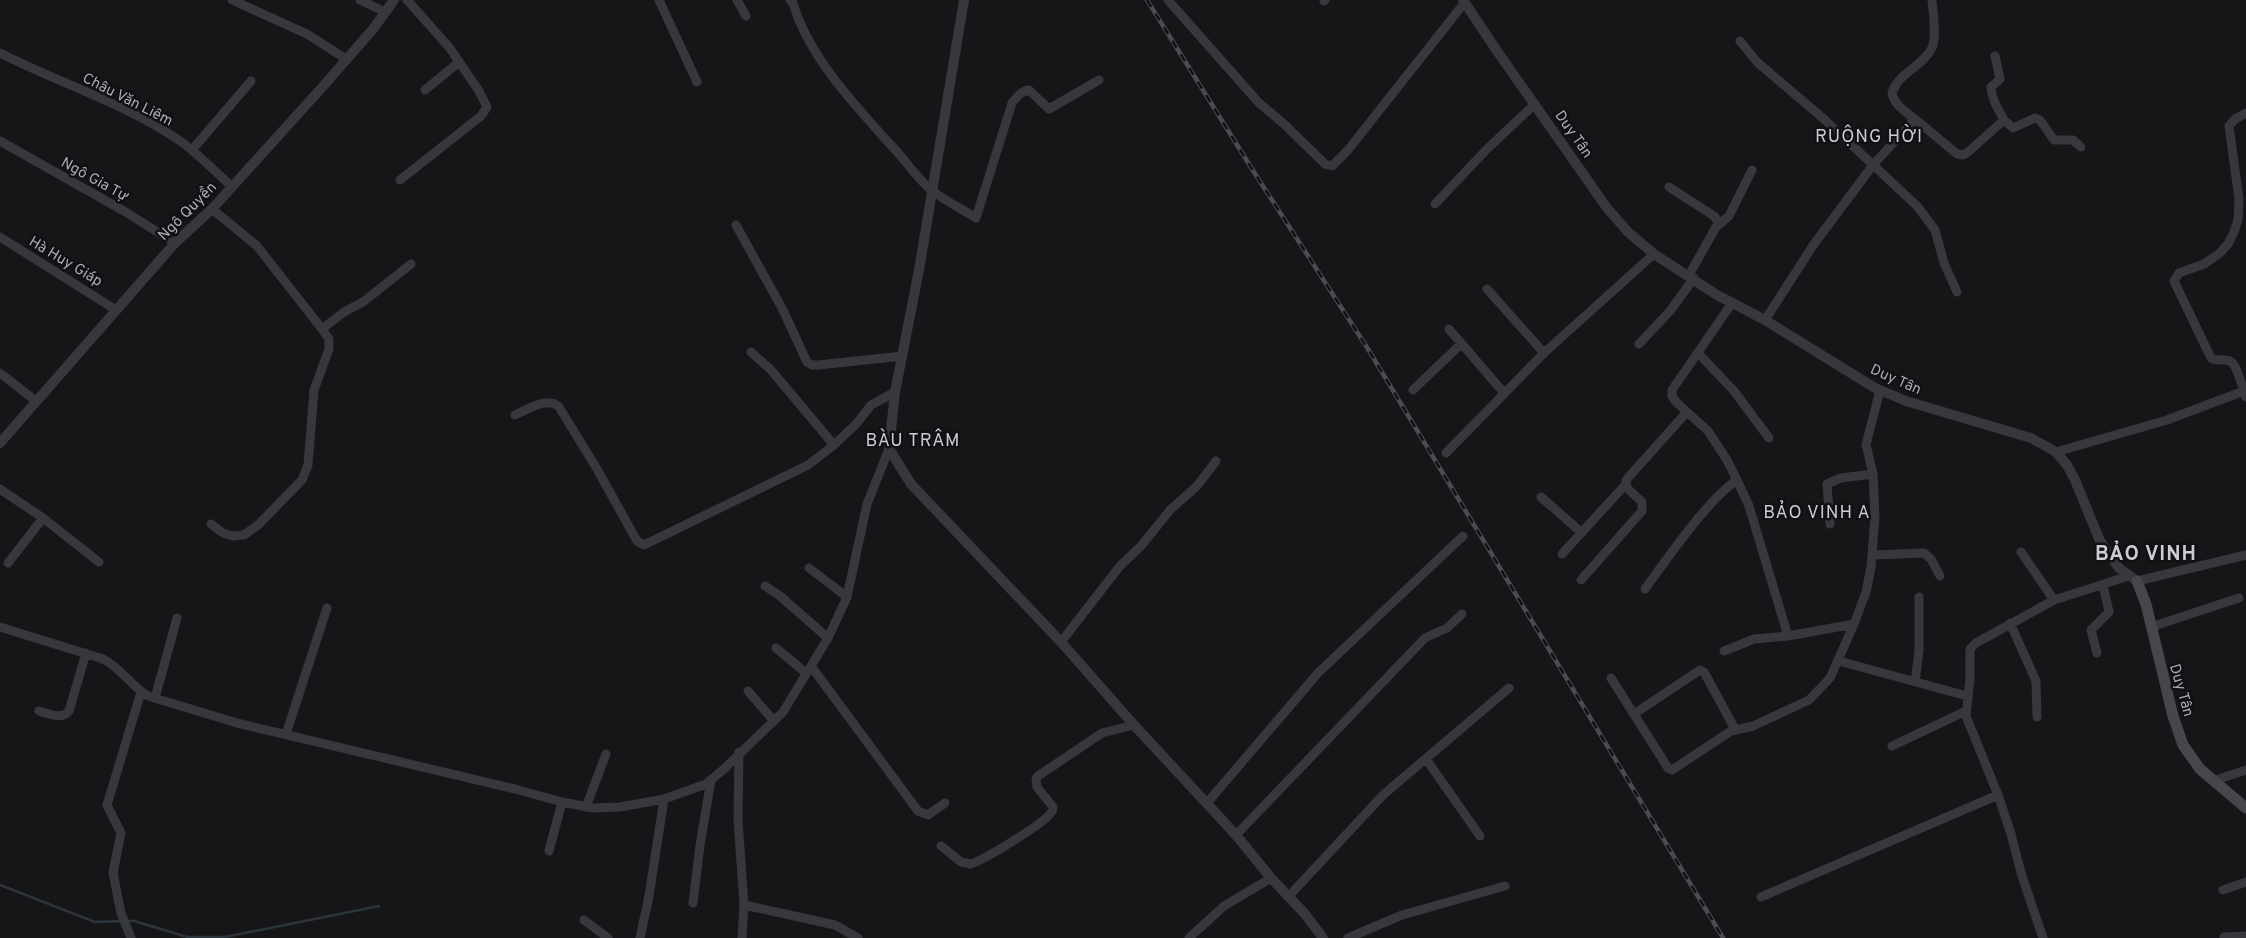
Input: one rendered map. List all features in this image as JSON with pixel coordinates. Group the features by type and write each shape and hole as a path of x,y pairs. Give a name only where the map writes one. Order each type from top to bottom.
{"main road":[{"name":"Duy Tân","path":"2133,579 2144,598 2173,716 2183,745 2191,758 2213,781 2246,808"}],"street":[{"path":"232,0 307,34 346,59"},
{"path":"360,0 385,12"},
{"name":"Ngô Quyền","path":"0,443 86,347 175,243 212,209 368,35 394,0"},
{"path":"400,180 486,111 486,102 450,47 407,0"},
{"path":"659,0 661,8 697,82"},
{"path":"736,0 746,16"},
{"path":"0,628 113,664 140,692 155,698 238,722 562,802 586,807 620,807 664,799 691,790 711,780 783,712 828,638 847,597 867,504 888,449 895,392 903,356 964,0"},
{"path":"1168,0 1259,103 1284,124 1325,164 1332,166 1348,150 1464,1"},
{"path":"1932,0 1934,41 1932,48 1910,70 1892,93 1893,99 1960,156 1967,153 2004,120"},
{"path":"793,1 808,39 838,84 932,191 976,218 1012,103 1018,96 1029,90 1049,108 1099,80"},
{"name":"Duy Tân","path":"1464,1 1618,223 1654,254 1732,303 1765,320 1848,373 1880,390 1941,412 2030,438 2056,452 2067,465 2075,480 2100,541 2114,562 2133,579"},
{"path":"1740,41 1757,62 1826,120 1917,206 1935,230 1944,263 1957,292"},
{"name":"Châu Văn Liêm","path":"0,54 111,103 173,137 192,150 232,187"},
{"path":"1995,56 2000,79 1991,87 1991,92 2004,120 2013,128 2035,118 2040,120 2054,140 2074,140 2081,147"},
{"path":"426,90 460,62"},
{"path":"192,150 251,81"},
{"path":"1435,204 1487,149 1535,104"},
{"path":"2056,452 2167,420 2245,394 2239,376 2231,362 2228,360 2216,361 2211,358 2174,281 2179,273 2204,264 2220,253 2228,244 2234,232 2238,220 2239,199 2229,126 2246,113"},
{"path":"1765,320 1814,244 1873,165 1915,119"},
{"name":"Ngô Gia Tự","path":"0,141 124,211 175,243"},
{"path":"1639,344 1670,310 1719,224 1729,216 1752,170"},
{"path":"1669,186 1714,216 1719,224"},
{"path":"212,209 257,246 329,339 329,349 314,390 306,473 282,502 244,535 233,536 223,533 212,524"},
{"path":"736,225 783,310 807,362 812,365 818,365 903,356"},
{"name":"Hà Huy Giáp","path":"0,237 116,310"},
{"path":"1446,452 1544,353 1654,254"},
{"path":"322,329 377,292 411,264"},
{"path":"1487,290 1544,353"},
{"path":"1732,303 1672,390 1672,396 1686,413 1708,430 1738,480 1749,506 1788,636"},
{"path":"1449,329 1504,393"},
{"path":"1413,390 1461,344"},
{"path":"751,352 771,370 834,445"},
{"path":"1698,353 1740,398 1769,438"},
{"path":"0,373 36,401"},
{"path":"1611,678 1668,768 1672,770 1725,734 1735,729 1753,726 1809,700 1830,678 1839,661 1866,592 1873,555 1875,516 1873,474 1866,445 1880,390"},
{"path":"515,415 544,403 552,402 559,407 597,468 637,541 644,545 793,474 834,445 857,422 870,405 895,392"},
{"path":"1562,554 1626,484 1626,480 1686,413"},
{"path":"888,449 911,484 1061,642 1134,725 1236,835 1289,896 1322,938"},
{"path":"1061,642 1120,566 1141,546 1171,509 1197,486 1216,461"},
{"path":"1830,524 1827,484 1841,478 1873,474"},
{"path":"1645,589 1705,512 1726,489 1738,480"},
{"path":"1580,580 1642,511 1642,502 1627,488 1626,484"},
{"path":"0,489 43,518 100,562"},
{"path":"1542,497 1582,533"},
{"path":"8,563 43,518"},
{"path":"1207,803 1318,674 1463,536"},
{"path":"2021,552 2054,600"},
{"path":"1873,555 1924,553 1931,559 1940,576"},
{"path":"2043,938 1998,795 1968,723 1966,711 1970,679 1970,649 1976,643 2010,623 2054,600 2103,585 2246,555"},
{"path":"810,568 847,597"},
{"path":"2097,653 2091,630 2109,612 2103,585"},
{"path":"765,586 780,596 828,638"},
{"path":"1915,682 1919,651 1919,597"},
{"path":"2151,628 2239,598"},
{"path":"286,734 327,608"},
{"path":"1236,835 1425,638 1447,628 1462,614"},
{"path":"155,698 177,618"},
{"path":"2010,623 2036,680 2037,717"},
{"path":"1724,651 1754,639 1788,636 1854,624"},
{"path":"776,648 808,670 918,811 928,815 945,803"},
{"path":"39,711 62,716 70,711 86,654"},
{"path":"1839,661 1967,696"},
{"path":"1634,714 1700,670 1704,672 1735,729"},
{"path":"1289,896 1383,795 1509,688"},
{"path":"748,691 773,720"},
{"path":"130,938 115,890 113,873 121,833 107,805 140,692"},
{"path":"1892,746 1966,711"},
{"path":"941,846 961,862 970,864 1010,841 1045,819 1052,811 1053,807 1037,787 1036,779 1038,776 1102,734 1134,725"},
{"path":"739,752 738,820 744,905 742,938"},
{"path":"586,807 606,754"},
{"path":"1426,759 1480,836"},
{"path":"2213,781 2246,770"},
{"path":"693,903 711,780"},
{"path":"1761,897 1998,795"},
{"path":"640,938 649,896 664,799"},
{"path":"550,851 562,802"},
{"path":"1189,938 1224,906 1272,878"},
{"path":"2223,890 2246,882"},
{"path":"1348,938 1402,915 1505,886"},
{"path":"744,905 835,925 858,938"},
{"path":"584,920 608,938"},
{"path":"2224,937 2246,936"}],"waterway":[{"path":"0,885 95,922 122,921"},
{"path":"127,921 134,921 187,937 225,937 379,906"}],"railway":[{"path":"1147,0 1252,169 1368,349 1723,938"}],"district":[{"name":"RUỘNG HỜI","path":"1869,136"},
{"name":"BÀU TRÂM","path":"913,440"},
{"name":"BẢO VINH A","path":"1817,512"},
{"name":"BẢO VINH","path":"2146,553"}]}
